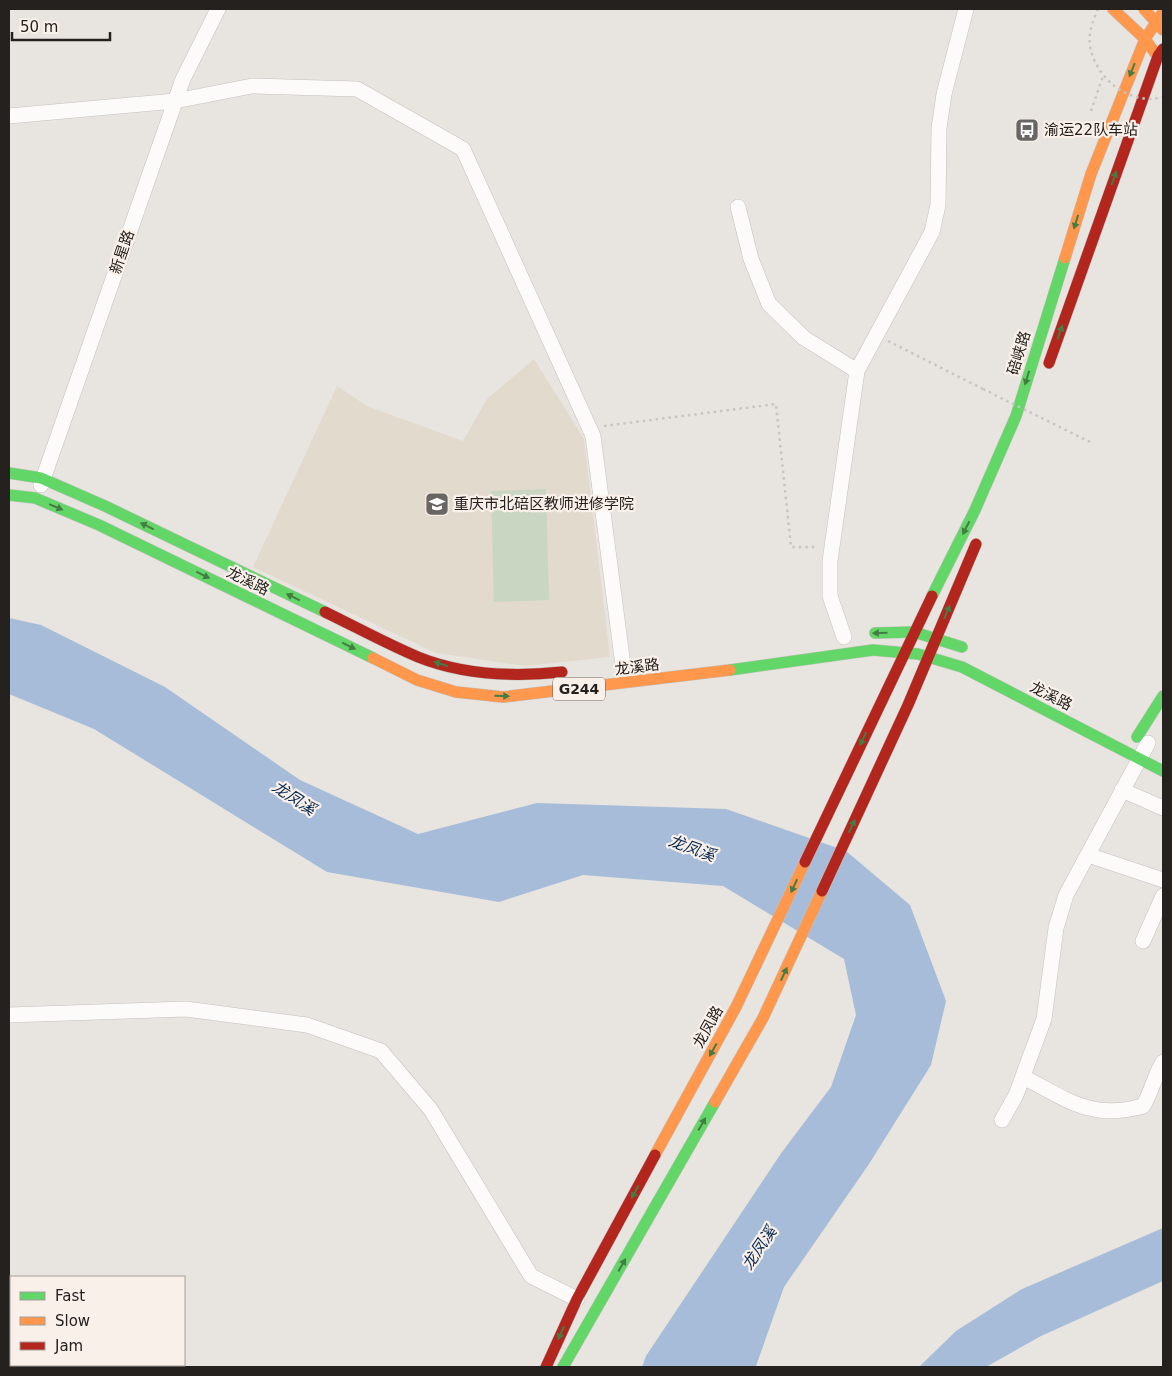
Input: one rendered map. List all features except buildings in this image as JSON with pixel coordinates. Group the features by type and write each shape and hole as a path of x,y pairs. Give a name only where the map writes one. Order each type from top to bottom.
{"main road":[{"path":"1113,9 1161,55"},
{"path":"1144,9 1161,21"},
{"name":"碚峡路","path":"884,695 975,510 1016,416 1090,174 1145,39 1161,21"},
{"name":"碚峡路","path":"1045,374 1161,55"},
{"name":"龙溪路","path":"9,473 43,479 105,506 419,657 457,669 510,676 576,670"},
{"name":"龙溪路","path":"9,495 36,498 98,524 417,680 456,692 504,697 624,684 873,650 905,650 930,655 962,667 1163,771"},
{"path":"563,1367 763,1018 908,705 982,529"},
{"path":"848,636 914,632 936,637 973,652"},
{"name":"龙凤路","path":"546,1367 577,1299 736,1007 884,695"},
{"path":"1142,740 1163,696"}],"street":[{"name":"新星路","path":"36,498 175,100 183,79 218,9"},
{"path":"848,636 830,596 832,547 857,371 932,232 938,205 939,128 944,94 966,9"},
{"path":"9,116 175,100 252,86 356,89 463,149 593,436 623,665"},
{"path":"738,207 751,259 770,304 804,338 857,371"},
{"path":"1002,1120 1016,1095 1044,1019 1056,928 1066,895 1139,758 1142,740"},
{"path":"1122,790 1163,808"},
{"path":"1088,855 1163,880"},
{"path":"1143,941 1163,896"},
{"path":"9,1015 186,1009 307,1024 381,1051 431,1110 530,1276 577,1299"},
{"path":"1023,1077 1086,1109 1121,1112 1143,1106 1151,1094 1157,1073 1163,1062"}],"path":[{"path":"1098,9 1091,26 1090,45 1095,63 1103,76 1120,91 1138,98 1163,97"},
{"path":"1091,111 1103,76"},
{"path":"877,335 1090,442"},
{"path":"590,428 776,404 791,547 832,547"}],"shaded area":[{"name":"重庆市北碚区教师进修学院","path":"534,359 584,439 610,657 526,666 436,653 253,567 337,386 367,406 463,441 487,399"}],"green space":[{"path":"546,489 549,600 494,602 491,491"}],"water":[{"name":"龙凤溪","path":"9,618 41,625 165,687 300,780 418,834 537,803 726,809 846,851 910,905 946,1001 931,1065 869,1164 784,1287 756,1366 642,1367 646,1356 782,1152 831,1087 856,1015 844,959 723,886 583,875 499,902 327,872 94,729 9,694"},
{"path":"1163,1228 1163,1281 1041,1336 986,1367 919,1367 956,1331 1022,1289"}],"traffic: fast":[{"path":"932,596 975,510 1016,416 1065,258"},
{"path":"9,473 41,478 105,506 325,612"},
{"path":"9,495 35,498 99,525 373,658"},
{"path":"875,633 914,632 962,647"},
{"path":"730,670 873,650 918,654 962,667 1163,771"},
{"path":"1137,737 1163,696"},
{"path":"563,1367 715,1102"}],"traffic: slow":[{"path":"1113,9 1145,39 1155,53"},
{"path":"1144,9 1163,30"},
{"path":"1065,258 1091,174 1145,39 1163,12"},
{"path":"373,658 417,680 456,692 503,697 730,670"},
{"path":"655,1155 736,1007 805,862"},
{"path":"715,1102 763,1018 822,891"}],"traffic: jam":[{"path":"1049,363 1158,56 1163,49"},
{"path":"822,891 908,705 976,544"},
{"path":"805,862 932,596"},
{"path":"325,612 406,652 453,668 508,674 562,672"},
{"path":"546,1367 577,1299 655,1155"}],"place":[{"name":"渝运22队车站","path":"1027,130"},
{"name":"重庆市北碚区教师进修学院","path":"437,504"}]}
